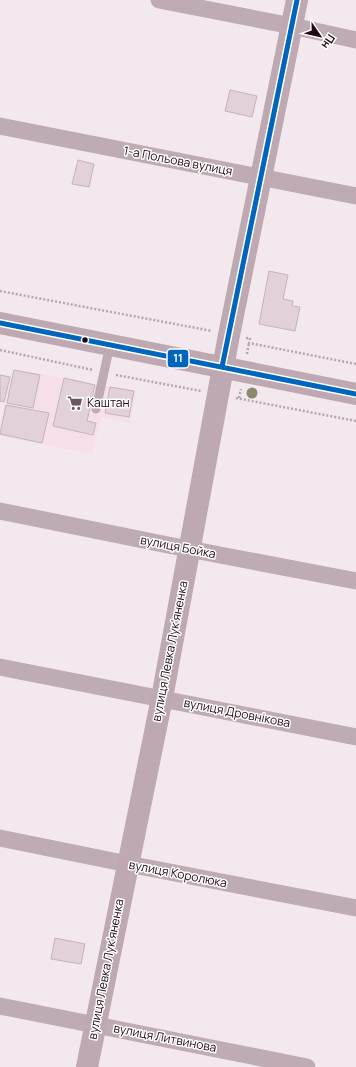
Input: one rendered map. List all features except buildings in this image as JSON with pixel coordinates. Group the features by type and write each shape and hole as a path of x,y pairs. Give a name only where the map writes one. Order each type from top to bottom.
{"street":[{"path":"159,0 356,40"},
{"name":"вулиця Левка Лук'яненка","path":"87,1067 162,698 222,367 298,0"},
{"name":"1-а Польова вулиця","path":"0,126 356,196"},
{"path":"0,323 356,394"},
{"name":"вулиця Бойка","path":"0,511 356,581"},
{"name":"вулиця Дровнікова","path":"0,667 356,737"},
{"name":"вулиця Королюка","path":"0,838 356,908"},
{"name":"вулиця Литвинова","path":"0,1006 307,1067"}],"lane":[{"path":"96,409 110,345"}],"path":[{"path":"0,291 250,338 249,343 356,364"},
{"path":"0,350 104,372 356,421"}],"shaded area":[{"path":"12,369 136,391 130,423 101,417 92,454 0,436 0,426"}],"transit line":[{"name":"11","path":"222,367 297,0"},
{"name":"11","path":"0,323 356,394"}],"place":[{"name":"Каштан","path":"75,403"}]}
